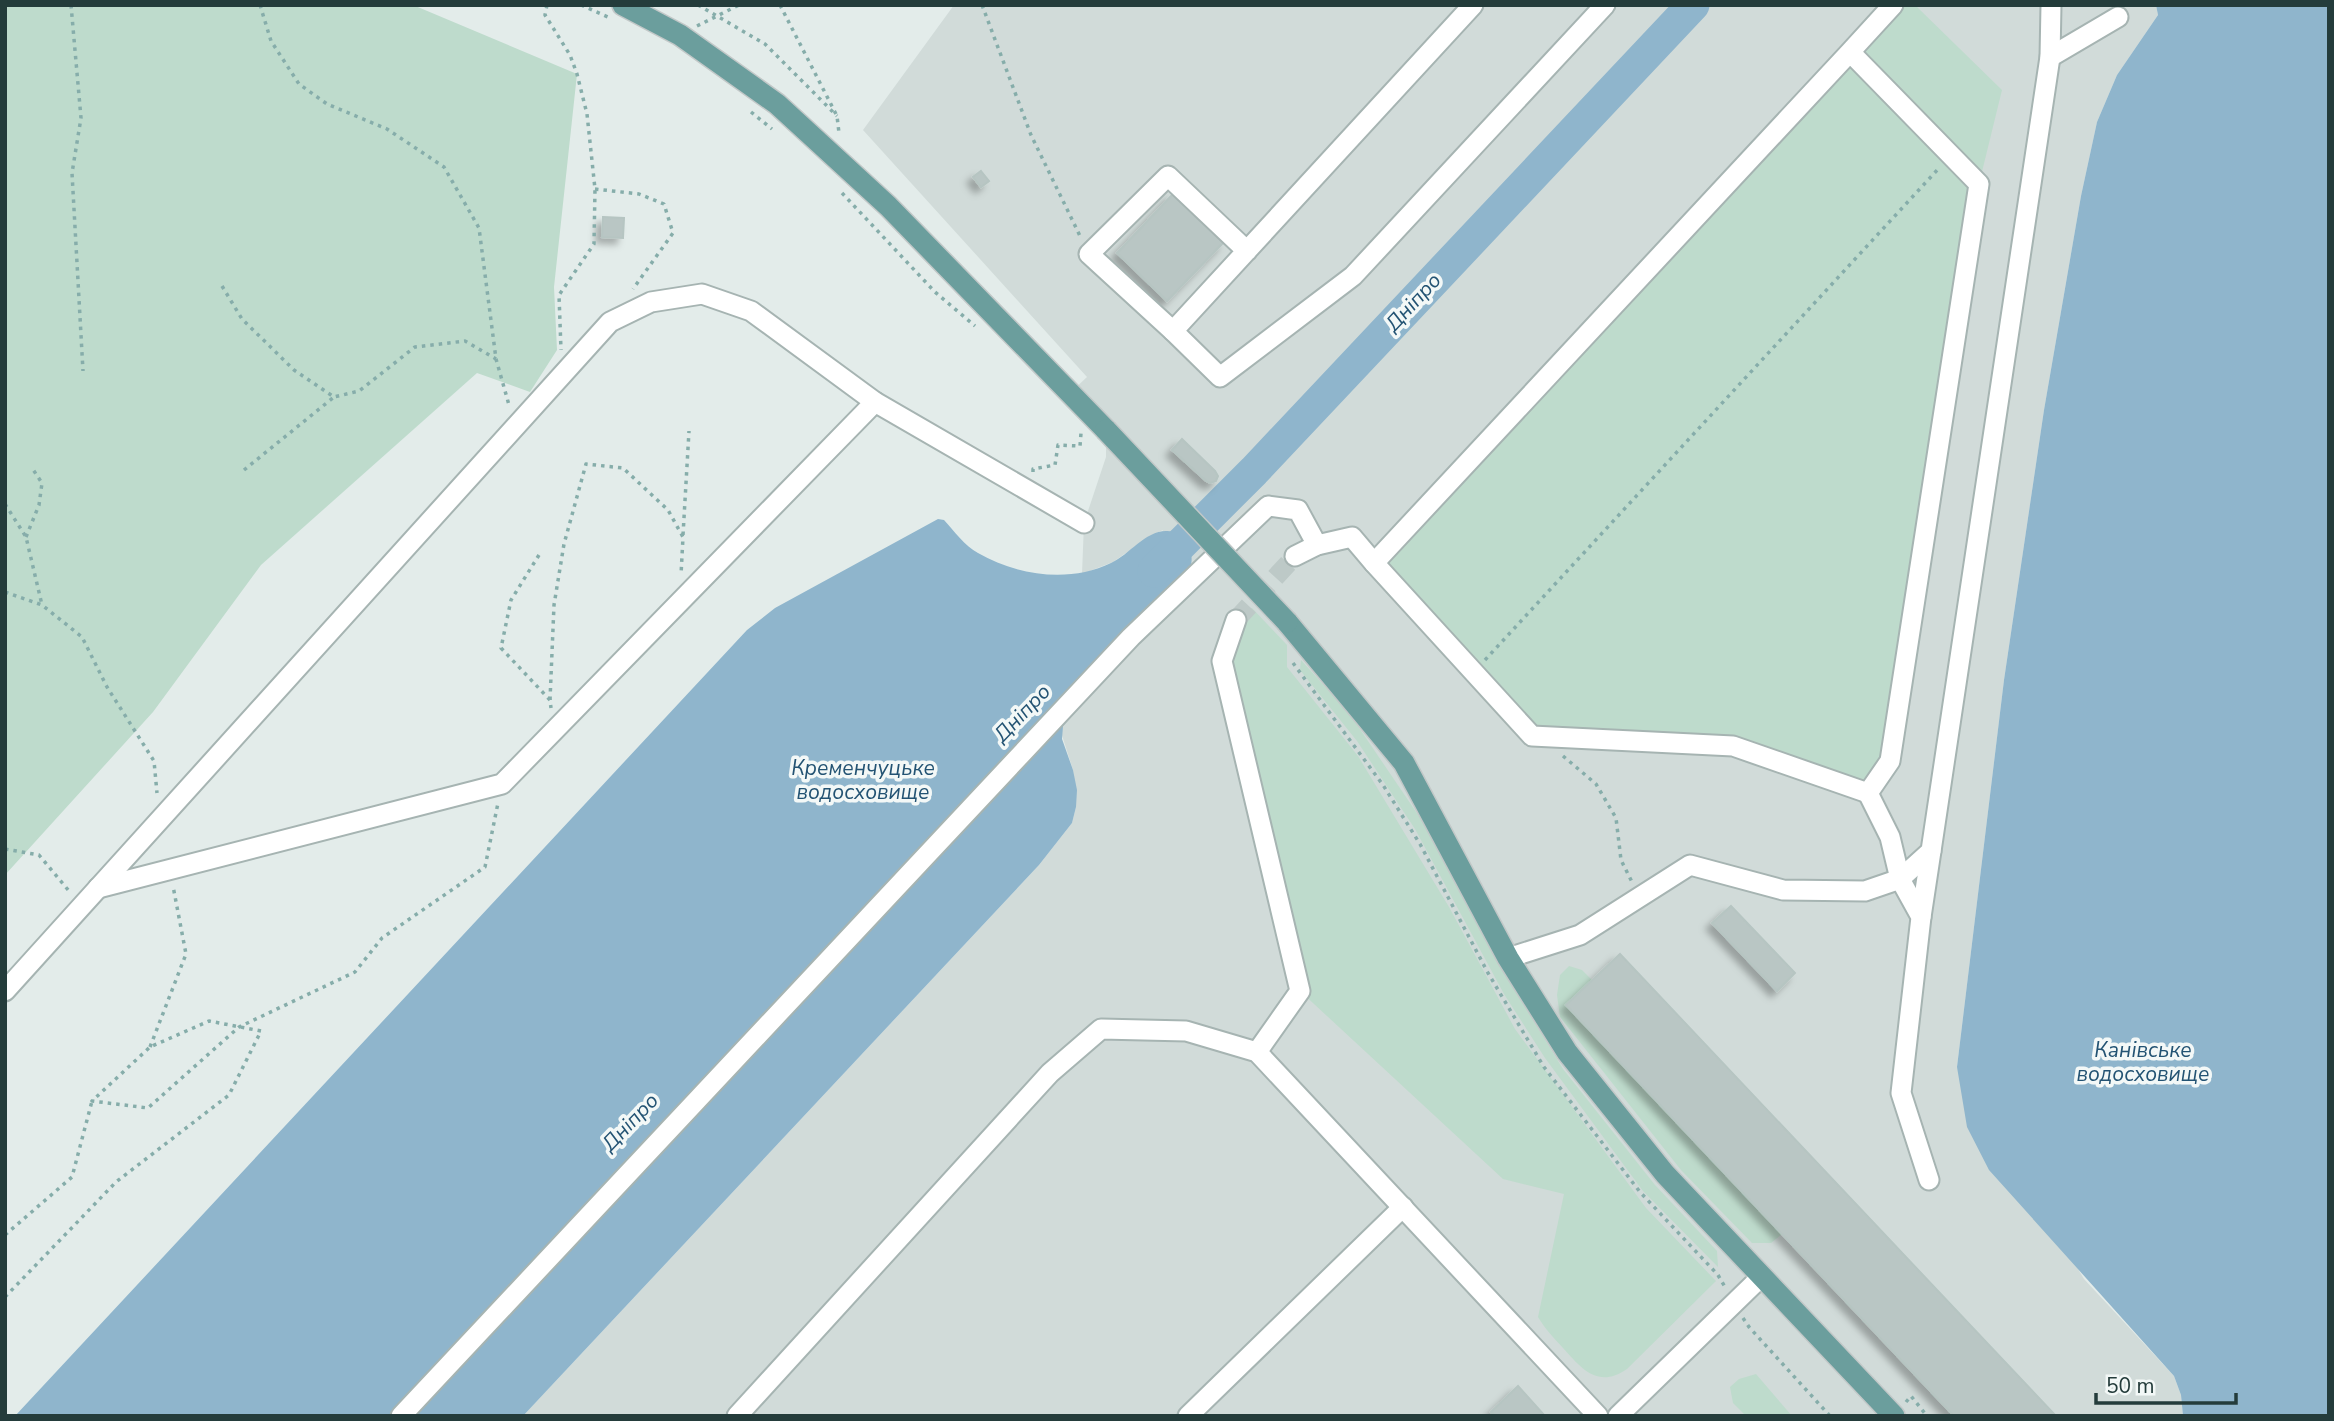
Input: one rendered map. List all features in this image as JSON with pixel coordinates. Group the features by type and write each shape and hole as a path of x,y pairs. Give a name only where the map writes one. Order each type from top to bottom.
{"main road":[{"path":"620,14 680,35 778,104 888,206 1096,431 1287,622 1404,763 1508,958 1567,1052 1665,1174 1894,1416"}],"lane":[{"path":"1173,331 1473,5"},
{"path":"1247,251 1168,176 1088,254 1220,377 1353,276 1605,5"},
{"path":"1374,563 1893,5"},
{"path":"1928,1180 1901,1093 1921,917 2050,57 2051,5"},
{"path":"2050,57 2119,17"},
{"path":"1850,52 1979,184 1890,761 1868,793"},
{"path":"5,991 610,322 651,302 702,294 751,311 875,402 1084,523"},
{"path":"98,888 502,784 875,402"},
{"path":"401,1416 1131,637 1268,506 1298,510 1317,545"},
{"path":"1295,556 1317,545 1352,537 1532,736 1733,746 1868,793 1890,837 1900,879 1921,917"},
{"path":"1236,620 1222,661 1300,991 1257,1052"},
{"path":"1508,958 1580,935 1690,865 1783,890 1865,891 1900,879 1931,851"},
{"path":"737,1416 1050,1073 1101,1029 1186,1031 1257,1052 1598,1416"},
{"path":"1188,1416 1403,1207"},
{"path":"1618,1416 1761,1277"}],"path":[{"path":"71,5 81,117 72,173 83,371"},
{"path":"260,5 271,41 299,84 327,104 387,129 444,167 480,228 496,359 515,427"},
{"path":"547,5 545,15 570,54 577,74 587,114 595,189 594,244 559,295 564,373"},
{"path":"581,5 620,14"},
{"path":"698,5 765,44 837,116"},
{"path":"680,35 738,5"},
{"path":"780,5 837,116 842,163"},
{"path":"982,5 1031,135 1088,254"},
{"path":"747,109 779,134"},
{"path":"1474,672 1951,155"},
{"path":"837,188 935,292 975,327"},
{"path":"595,189 639,194 664,204 673,233 631,293"},
{"path":"222,286 242,319 294,370 334,397"},
{"path":"244,470 334,397 359,391 415,347 465,341 496,359"},
{"path":"679,603 690,431"},
{"path":"1032,491 1033,469 1055,465 1058,445 1080,446 1080,433 1096,431"},
{"path":"554,731 550,700 554,605 564,544 586,464 622,468 668,510 683,537"},
{"path":"26,537 39,505 42,483 32,468"},
{"path":"5,503 26,537 42,605"},
{"path":"539,555 511,600 501,648 550,700"},
{"path":"5,592 42,605 82,637 107,687 154,761 160,820"},
{"path":"1559,752 1596,784 1616,818 1621,860 1640,897"},
{"path":"92,1101 148,1108 239,1027 355,972 382,938 485,867 502,784"},
{"path":"5,849 39,855 82,906"},
{"path":"150,1048 186,954 169,869"},
{"path":"5,1235 72,1177 92,1101 150,1048 209,1021 261,1031 229,1095 116,1182 5,1297"}],"shaded area":[{"path":"954,5 2156,5 2158,15 2117,75 2097,122 2081,196 2044,410 2004,680 1957,1067 2084,1279 2174,1376 2181,1395 2183,1416 523,1416 1039,865 1072,823 1076,807 1073,770 1061,732 1063,726 1091,695 1163,530 1113,562 1082,574 1084,523 1106,457 1106,430 1070,393 1087,377 863,130"}],"green space":[{"path":"5,5 413,5 577,74 554,287 557,350 530,392 477,373 261,565 153,712 5,875"},
{"path":"1893,5 1915,5 2002,90 1979,184 1890,761 1868,793 1733,746 1532,736 1374,563"},
{"path":"1252,608 1287,645 1287,667 1358,756 1449,907 1515,1029 1646,1208 1716,1281 1627,1369 1617,1375 1599,1377 1584,1369 1538,1317 1564,1194 1503,1179 1300,991 1222,661 1236,620"},
{"path":"1301,660 1349,713 1427,828 1514,989 1563,1069 1655,1185 1717,1251 1718,1267 1643,1191 1545,1058 1504,994 1415,829 1357,741 1300,670"},
{"path":"1569,966 1582,970 1592,980 1566,1006 1782,1234 1771,1243 1752,1243 1681,1170 1560,1017 1557,995 1560,975"},
{"path":"1756,1374 1792,1416 1746,1416 1733,1403 1730,1387 1739,1379"}],"water":[{"name":"Канівське водосховище","path":"2156,5 2329,5 2329,1416 2183,1416 2181,1395 2174,1376 1989,1170 1967,1127 1957,1067 2004,680 2044,410 2081,196 2097,122 2117,75 2158,15"},
{"name":"Кременчуцьке водосховище","path":"938,519 944,520 978,553 1027,572 1061,575 1095,569 1118,559 1151,535 1166,531 1184,538 1190,549 1190,568 1091,695 1063,726 1062,739 1077,790 1076,807 1072,823 1039,865 523,1416 15,1416 747,630 775,608"}],"building":[{"path":"981,171 989,181 981,187 973,177"},
{"path":"1173,194 1224,242 1167,301 1117,253"},
{"path":"603,217 624,218 623,238 602,237"},
{"path":"1182,439 1215,471 1218,476 1216,481 1206,481 1172,450"},
{"path":"1731,906 1795,973 1777,991 1712,923"},
{"path":"1620,954 2056,1416 1954,1416 1782,1234 1566,1005"},
{"path":"1518,1386 1545,1416 1495,1416 1491,1412"}],"waterway":[{"name":"Дніпро","path":"1154,571 1254,471 1693,5"}],"tunnel":[{"path":"1236,620 1295,556"}]}
